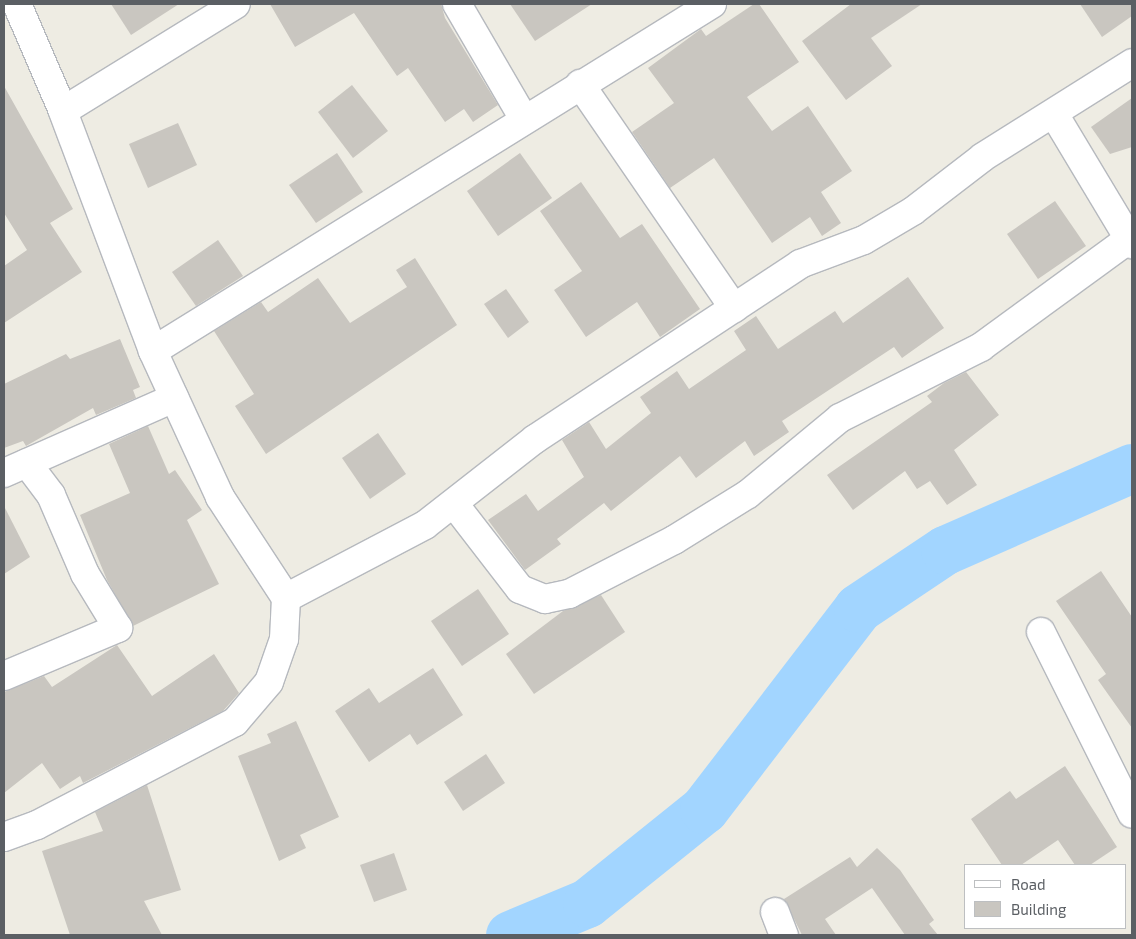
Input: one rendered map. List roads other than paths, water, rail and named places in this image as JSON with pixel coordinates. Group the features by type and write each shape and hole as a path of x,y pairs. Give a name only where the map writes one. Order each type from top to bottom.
{"street":[{"path":"4,837 37,826 235,722 269,682 284,639 286,598 220,497 174,398 153,351 63,111 17,4"},
{"path":"63,111 236,4"},
{"path":"457,4 524,119"},
{"path":"153,351 580,84 712,4"},
{"path":"286,598 455,505 536,439 800,264 864,240 914,211 983,157 1054,114 1132,63"},
{"path":"580,84 734,308"},
{"path":"455,505 520,588 545,599 569,594 674,540 748,494 840,418 981,347 1130,241 1054,114"},
{"path":"4,676 118,628 86,574 51,495 16,468 174,398"},
{"path":"51,495 62,448"},
{"path":"1040,632 1132,814"}],"waterway":[{"path":"510,935 587,903 704,809 858,608 945,550 1132,468"}]}
